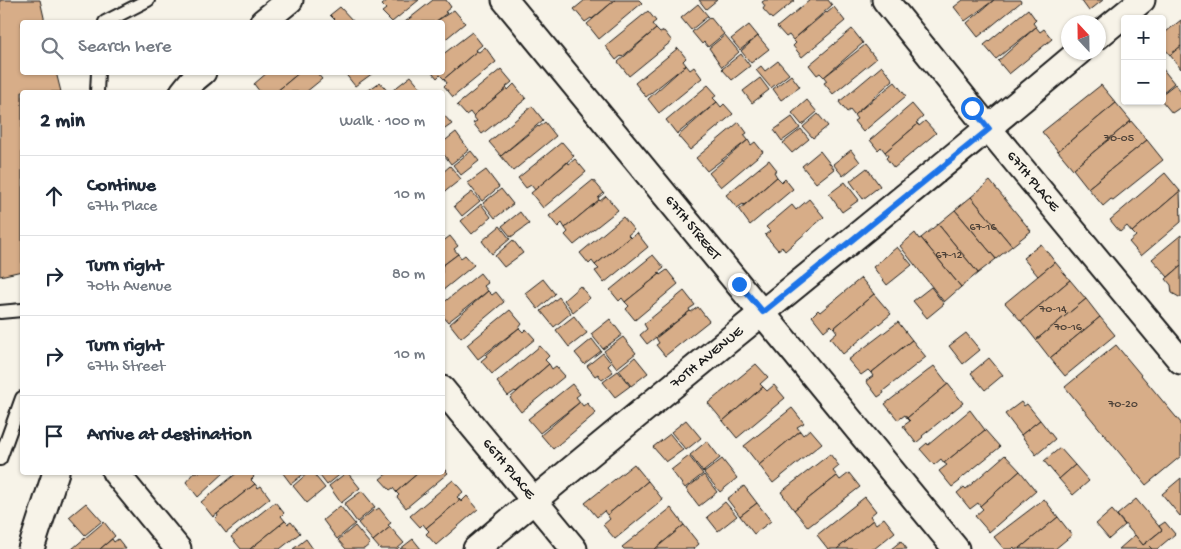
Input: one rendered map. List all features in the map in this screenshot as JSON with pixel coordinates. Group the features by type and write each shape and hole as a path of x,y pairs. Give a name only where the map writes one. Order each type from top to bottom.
{"street":[{"path":"265,20 290,0"},
{"name":"67TH STREET","path":"505,0 956,549"},
{"name":"67TH PLACE","path":"885,0 1181,361"},
{"path":"1106,29 1142,0"},
{"name":"70TH AVENUE","path":"476,549 763,312 989,129 1070,60"},
{"name":"66TH PLACE","path":"445,393 574,549"},
{"path":"31,549 55,475"},
{"path":"117,475 178,549"}],"lane":[{"path":"109,20 148,0"},
{"path":"97,90 98,75"},
{"path":"0,312 20,310"},
{"path":"0,459 20,404"}],"building":[{"path":"0,0 40,0 45,20 20,20 20,75 57,75 60,90 20,90 20,271 0,276"},
{"path":"388,0 419,0 394,20 390,20 382,12 386,9 382,5"},
{"path":"433,0 446,0 451,7 445,12 447,13 438,20 408,20"},
{"path":"585,0 615,0 592,19 585,22 574,9"},
{"path":"615,0 639,0 642,3 599,39 587,24"},
{"path":"699,0 717,0 706,9"},
{"path":"765,0 795,0 772,19 763,9 765,6 762,2"},
{"path":"810,0 828,0 832,5 793,40 789,35 786,37 777,27"},
{"path":"963,0 994,0 965,21 954,7"},
{"path":"994,0 1020,0 1021,2 978,37 967,23"},
{"path":"1081,0 1103,0 1089,11"},
{"path":"698,4 708,16 691,30 681,18"},
{"path":"340,7 352,20 335,20 330,15"},
{"path":"834,7 845,21 802,57 793,46 796,43 793,40"},
{"path":"1028,9 1036,20 1033,23 1036,27 996,59 984,45"},
{"path":"454,10 465,23 445,40 445,20 438,20"},
{"path":"648,11 656,21 652,24 656,29 616,60 605,46"},
{"path":"710,17 724,34 708,47 704,42 702,44 692,32"},
{"path":"1181,20 1181,46 1170,55 1166,50 1166,32"},
{"path":"749,25 758,36 740,50 731,39"},
{"path":"1036,27 1040,32 1044,29 1052,39 1009,74 998,61"},
{"path":"656,29 660,33 664,31 672,41 629,76 618,62"},
{"path":"852,29 863,43 824,77 820,73 817,75 809,65"},
{"path":"472,32 482,45 444,79 440,75 445,75 445,53"},
{"path":"725,35 739,52 722,67 709,48"},
{"path":"758,36 769,49 751,63 741,51"},
{"path":"865,45 876,59 833,94 824,83 827,81 824,77"},
{"path":"1181,46 1181,69 1170,55"},
{"path":"485,47 496,62 453,97 444,86 447,83 444,79 477,51 479,52"},
{"path":"678,48 686,58 683,61 686,65 646,97 635,83"},
{"path":"741,54 750,66 732,80 722,69"},
{"path":"778,61 789,74 771,88 756,70 761,66 765,71"},
{"path":"686,65 690,70 694,67 702,78 659,113 648,99"},
{"path":"882,66 893,80 854,115 850,110 847,112 839,102"},
{"path":"501,69 512,82 473,116 470,112 466,115 457,105"},
{"path":"1166,73 1174,83 1166,90"},
{"path":"264,75 296,75 278,90 258,90 254,84"},
{"path":"296,75 319,75 322,79 308,90 278,90"},
{"path":"346,75 370,75 355,86"},
{"path":"791,75 800,87 781,100 773,89"},
{"path":"411,76 421,88 418,90 393,90"},
{"path":"760,78 769,90 752,103 743,91"},
{"path":"380,82 386,90 369,90"},
{"path":"895,82 906,96 863,132 854,121 857,119 854,115"},
{"path":"514,84 526,99 482,134 473,123 477,121 473,116"},
{"path":"1175,84 1181,91 1181,107 1172,113 1165,105 1166,91"},
{"path":"708,85 717,95 713,98 717,102 677,134 666,120"},
{"path":"1101,85 1116,103 1058,151 1042,132"},
{"path":"807,100 817,112 802,125 792,113"},
{"path":"717,102 721,107 724,104 733,114 690,150 678,136"},
{"path":"1116,103 1131,121 1073,169 1058,151"},
{"path":"912,104 923,117 916,123 918,124 885,152 881,147 878,150 870,140"},
{"path":"532,106 543,120 501,156 489,142"},
{"path":"818,114 828,126 813,138 803,127"},
{"path":"445,116 452,124 445,129"},
{"path":"792,117 800,128 782,141 774,130"},
{"path":"925,121 936,133 894,168 886,158 888,156 885,152 918,124 919,126"},
{"path":"1131,121 1147,140 1088,188 1073,169"},
{"path":"545,122 556,136 513,171 501,156"},
{"path":"739,122 747,133 744,135 748,140 707,171 696,158"},
{"path":"801,129 809,139 792,153 783,143"},
{"path":"456,132 469,150 451,164 445,156 445,141"},
{"path":"748,140 751,145 755,142 763,152 721,187 709,173"},
{"path":"1147,140 1163,160 1103,206 1088,188"},
{"path":"562,142 574,156 535,190 531,185 526,188 518,178"},
{"path":"851,150 860,162 843,176 833,164"},
{"path":"471,151 479,161 461,175 453,165"},
{"path":"820,151 834,169 816,183 802,166"},
{"path":"575,159 586,172 543,208 531,193 568,162 569,164"},
{"path":"769,160 777,170 774,172 777,177 744,205 737,208 726,195"},
{"path":"450,166 461,179 445,192 445,170"},
{"path":"867,168 880,186 863,199 850,181"},
{"path":"486,170 499,187 482,201 468,183"},
{"path":"1165,173 1180,191 1132,232 1127,226 1120,232 1110,220"},
{"path":"777,177 782,182 785,179 793,189 750,225 739,210"},
{"path":"593,180 604,193 598,198 599,200 565,228 562,223 558,227 549,216"},
{"path":"990,181 1031,231 1012,246 971,197"},
{"path":"845,182 859,200 842,212 829,194"},
{"path":"501,189 513,204 495,218 483,203"},
{"path":"1180,191 1181,222 1141,256 1129,242 1136,236 1132,232"},
{"path":"472,192 480,201 462,216 454,206"},
{"path":"606,196 618,210 574,245 565,235 568,232 565,228"},
{"path":"971,197 1012,246 996,259 955,210"},
{"path":"809,199 824,217 785,251 782,247 778,250 765,235 770,231 766,227 792,205 796,210"},
{"path":"481,204 491,217 472,234 461,221"},
{"path":"955,210 996,259 978,273 938,224"},
{"path":"520,212 529,224 511,237 502,226"},
{"path":"623,217 634,230 628,235 630,237 595,265 592,261 589,264 580,253"},
{"path":"938,224 978,273 961,287 921,238"},
{"path":"500,226 510,239 492,254 482,241"},
{"path":"637,233 648,247 604,283 595,271 599,269 595,265"},
{"path":"915,233 961,287 944,302 900,246"},
{"path":"1181,235 1181,266 1168,277 1152,259"},
{"path":"450,236 458,246 454,249 458,254 445,264 445,240"},
{"path":"513,240 523,253 504,267 495,256"},
{"path":"1041,244 1055,262 1038,276 1023,258"},
{"path":"897,247 912,265 887,285 873,267"},
{"path":"458,254 461,258 465,255 474,265 445,289 445,264"},
{"path":"653,255 664,268 658,273 660,274 625,302 622,298 619,301 610,290"},
{"path":"1055,262 1070,280 1021,321 1005,303"},
{"path":"1181,266 1181,297 1179,297 1172,293 1171,285 1166,279"},
{"path":"667,270 678,284 635,320 626,309 629,306 625,302"},
{"path":"480,273 488,283 484,286 488,291 448,322 445,318 445,302"},
{"path":"861,278 874,294 834,328 831,325 824,331 812,316 818,310 820,312"},
{"path":"543,279 555,294 538,309 525,293"},
{"path":"1070,280 1086,299 1036,340 1021,321"},
{"path":"580,286 590,298 573,312 564,300"},
{"path":"931,287 944,304 927,318 913,301"},
{"path":"488,291 492,295 496,292 504,302 461,338 450,324"},
{"path":"684,291 695,305 689,309 690,311 647,344 640,335 647,329 644,324"},
{"path":"874,294 891,314 843,354 830,338 837,332 834,328"},
{"path":"559,297 571,313 554,327 541,311"},
{"path":"1086,299 1100,317 1050,358 1036,340"},
{"path":"698,307 709,321 665,356 656,345 659,343 656,338 690,311"},
{"path":"510,310 522,324 478,359 467,345"},
{"path":"574,316 587,333 569,347 556,330"},
{"path":"1100,317 1115,335 1065,376 1050,358"},
{"path":"610,319 622,335 603,349 591,334"},
{"path":"898,322 912,340 871,373 868,370 861,375 848,360"},
{"path":"519,328 523,332 526,329 535,339 492,374 481,361"},
{"path":"966,333 980,350 963,364 949,346"},
{"path":"623,337 636,353 617,368 604,351"},
{"path":"592,339 601,351 584,364 575,353"},
{"path":"912,340 926,357 878,397 866,381 873,376 871,373"},
{"path":"1116,345 1181,423 1181,456 1146,485 1065,387"},
{"path":"540,346 549,356 545,360 549,364 516,392 508,396 497,382"},
{"path":"603,353 611,363 608,366 613,372 602,380 598,374 595,376 587,366"},
{"path":"635,357 648,373 631,386 619,370"},
{"path":"989,358 1003,375 985,390 971,373"},
{"path":"549,364 552,369 556,366 565,376 521,412 510,398"},
{"path":"756,364 768,377 760,384 763,387 723,421 708,403"},
{"path":"934,366 948,384 907,418 905,415 898,420 885,404"},
{"path":"618,371 630,386 615,397 603,382"},
{"path":"572,384 580,394 576,397 580,402 540,433 528,419"},
{"path":"948,384 963,403 916,443 903,426 910,421 907,418"},
{"path":"774,385 785,398 737,438 723,421 763,387 767,391"},
{"path":"580,402 583,406 587,403 596,413 553,449 541,435"},
{"path":"1021,402 1024,406 1027,404 1040,420 1021,435 1005,414"},
{"path":"792,408 804,423 797,427 800,431 759,465 744,446"},
{"path":"970,410 985,430 944,463 941,459 934,465 920,449 927,443 928,445"},
{"path":"686,420 701,438 686,450 671,432"},
{"path":"1040,420 1055,439 1036,455 1021,435"},
{"path":"810,429 822,443 773,483 759,465 800,431 803,435"},
{"path":"985,430 1000,447 952,487 939,471 947,465 944,463"},
{"path":"670,434 683,450 666,462 653,447"},
{"path":"707,441 720,458 703,472 690,455"},
{"path":"1060,448 1075,465 1059,479 1044,461"},
{"path":"830,454 839,466 833,471 837,476 794,510 781,492"},
{"path":"1005,455 1020,471 980,506 978,503 970,509 957,493 964,487 966,489"},
{"path":"689,456 703,474 685,488 671,470"},
{"path":"722,459 737,478 720,492 704,473"},
{"path":"634,464 648,481 607,515 604,511 597,517 585,503"},
{"path":"1075,465 1089,481 1073,495 1059,479"},
{"path":"445,470 448,473 406,508 397,497 399,495 396,492 416,475 445,475"},
{"path":"1020,471 1036,491 989,532 975,516 983,509 980,506"},
{"path":"849,473 860,487 808,527 794,510 837,476 840,480"},
{"path":"192,475 222,475 198,497 186,482"},
{"path":"234,475 253,475 254,477 251,480 255,484 213,517 201,502"},
{"path":"284,475 302,475 291,484"},
{"path":"306,475 314,475 325,488 307,503 293,486"},
{"path":"319,475 339,475 327,485"},
{"path":"343,475 349,475 360,488 341,503 329,486"},
{"path":"385,475 416,475 396,492 393,488 390,490 380,479"},
{"path":"704,475 717,492 699,506 686,489"},
{"path":"1181,478 1181,515 1180,516 1162,494"},
{"path":"453,480 463,492 457,497 460,500 426,528 423,524 420,527 410,516"},
{"path":"648,481 663,500 615,539 603,525 610,519 607,515"},
{"path":"255,484 258,488 261,486 270,498 226,533 215,519 218,516 217,514"},
{"path":"744,486 757,503 740,516 727,499"},
{"path":"362,491 375,507 357,522 344,504"},
{"path":"467,496 478,509 436,545 426,534 429,531 426,528"},
{"path":"865,497 876,511 870,516 873,520 837,549 828,549 817,535"},
{"path":"1044,499 1058,517 1019,549 1014,547 1012,549 1004,549 994,537"},
{"path":"1136,499 1162,530 1143,545 1117,515"},
{"path":"275,502 284,513 281,516 285,521 250,549 241,549 231,537"},
{"path":"725,502 737,516 718,531 707,517"},
{"path":"86,503 102,521 85,535 69,517"},
{"path":"757,503 771,521 754,534 740,516"},
{"path":"340,506 355,524 337,539 323,520"},
{"path":"379,508 391,523 388,525 390,527 373,541 358,523 375,509"},
{"path":"671,508 684,525 655,549 624,549 622,547"},
{"path":"1112,510 1125,525 1109,539 1096,524"},
{"path":"1058,517 1072,535 1055,549 1019,549"},
{"path":"884,518 895,532 874,549 837,549 873,520 876,524"},
{"path":"285,521 288,524 291,522 300,533 280,549 250,549"},
{"path":"104,522 115,536 100,549 72,549"},
{"path":"1165,522 1175,534 1157,549 1152,549 1146,543 1162,530 1159,526"},
{"path":"684,525 699,544 693,549 655,549"},
{"path":"355,526 370,544 364,549 346,549 338,540"},
{"path":"390,527 404,543 397,549 380,549 373,541"},
{"path":"1135,535 1143,545 1146,543 1152,549 1119,549"},
{"path":"112,539 114,542 118,539 126,549 100,549"},
{"path":"306,539 313,549 293,549"},
{"path":"413,539 421,549 400,549"},
{"path":"901,541 907,549 891,549"}],"route":[{"path":"739,284 763,312 989,129 972,108"}]}
